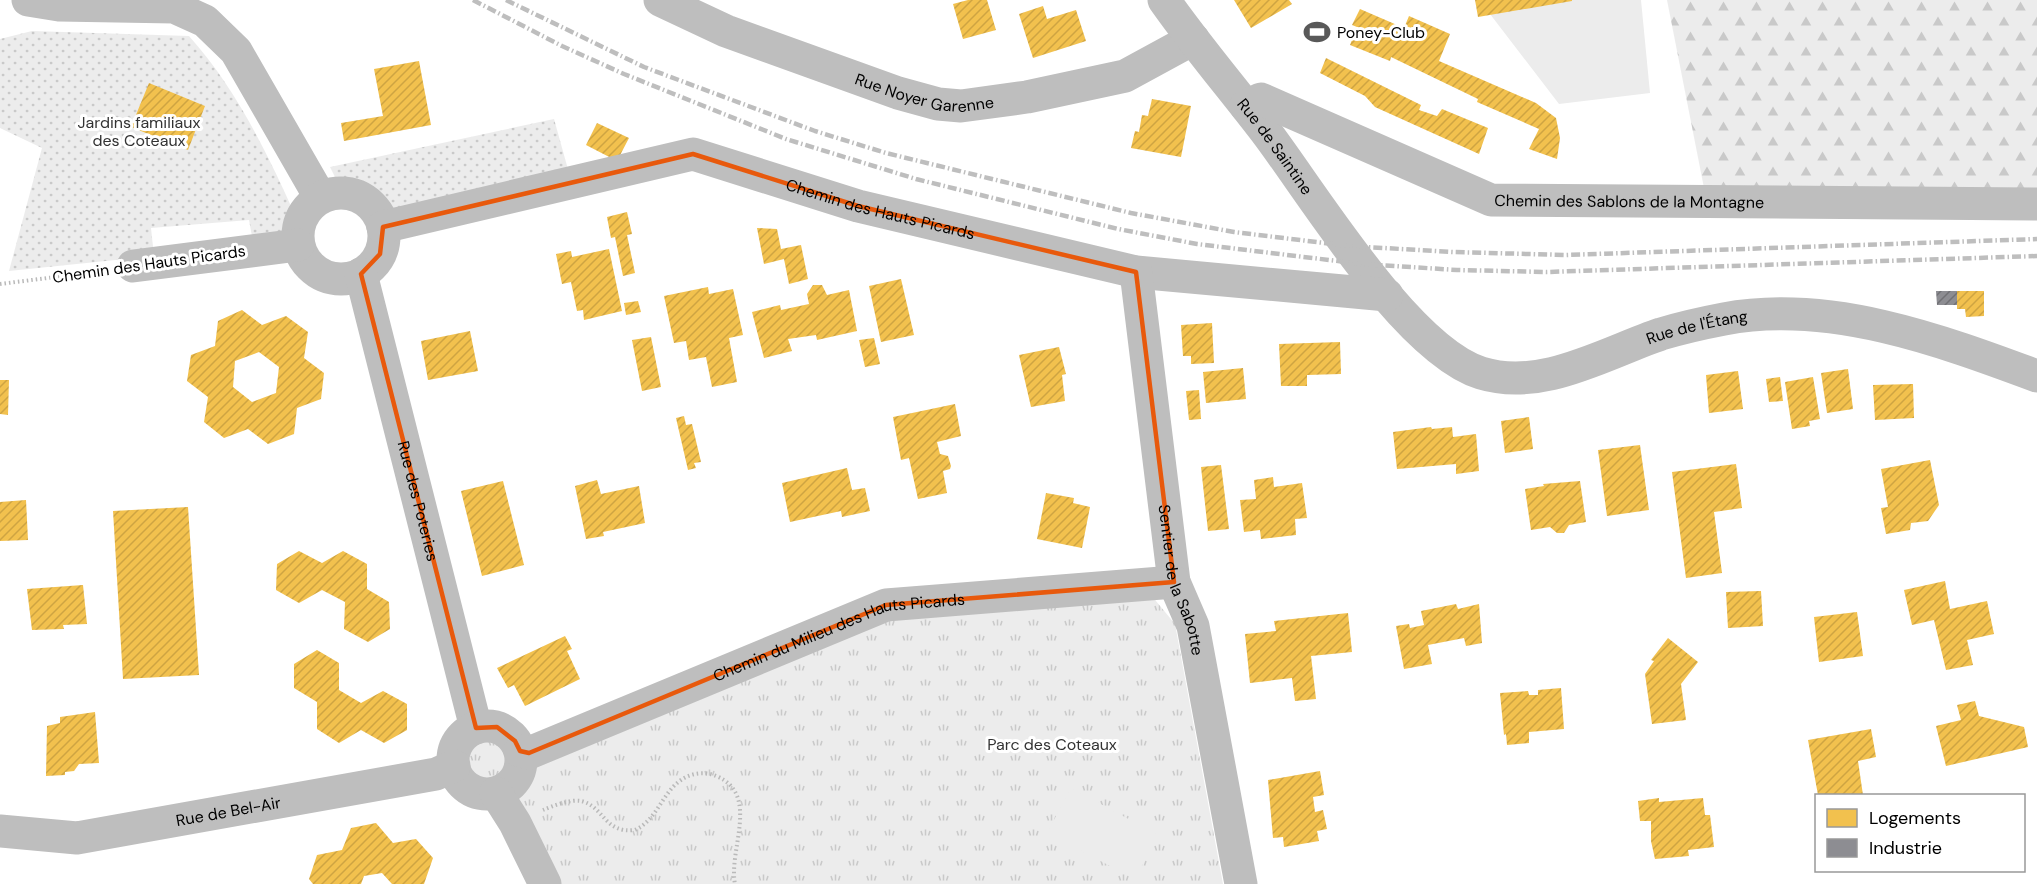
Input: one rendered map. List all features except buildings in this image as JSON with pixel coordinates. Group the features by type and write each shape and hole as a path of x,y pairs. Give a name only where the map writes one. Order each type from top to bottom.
{"street":[{"path":"28,0 59,5 174,7 205,21 236,51 320,197"},
{"name":"Rue Noyer Garenne","path":"660,0 726,31 809,62 898,93 950,105 1027,97 1125,76 1193,39"},
{"name":"Rue de Saintine","path":"1164,0 1387,295"},
{"name":"Chemin des Sablons de la Montagne","path":"1246,106 1261,99 1491,200 2037,204"},
{"name":"Chemin des Hauts Picards","path":"383,227 693,154 858,206 1136,272 1387,295"},
{"path":"333,193 359,196 374,209 383,227 380,254 361,274 335,279 322,275 311,267 298,245 301,218 309,206 320,197 333,193"},
{"name":"Chemin des Hauts Picards","path":"133,266 298,245"},
{"name":"Sentier de la Sabotte","path":"1136,272 1174,582 1193,626 1241,884"},
{"name":"Rue des Poteries","path":"361,274 476,728"},
{"name":"Rue de l'Étang","path":"1387,295 1430,343 1453,359 1479,372 1504,378 1526,379 1553,374 1664,333 1726,319 1790,314 1858,322 1896,330 2037,376"},
{"name":"Chemin du Milieu des Hauts Picards","path":"520,751 529,753 886,605 1174,582"},
{"path":"498,727 515,741 520,751 519,772 514,781 496,793 485,794 464,786 454,766 453,757 460,739 476,728 498,727"},
{"name":"Rue de Bel-Air","path":"0,831 76,838 436,774 454,766"},
{"path":"496,793 515,823 545,884"}],"path":[{"name":"Chemin des Hauts Picards","path":"0,284 133,266"},
{"path":"515,823 547,809 578,801 589,805 613,827 635,830 649,820 682,780 695,774 714,775 732,787 741,807 732,861 735,884"}],"highlighted area":[{"path":"693,154 858,206 1136,272 1174,582 886,605 529,753 520,751 515,741 497,727 476,728 361,274 380,254 383,227"}],"green space":[{"path":"1486,0 1641,0 1650,93 1559,104 1490,14"},
{"path":"1667,0 2037,0 2037,189 1704,188"},
{"name":"Jardins familiaux des Coteaux","path":"32,31 189,36 235,98 273,168 295,215 285,233 253,242 249,220 151,228 154,256 9,271 42,148 0,128 0,39"},
{"path":"554,119 569,173 389,213 360,192 339,185 330,167"},
{"name":"Parc des Coteaux","path":"1151,595 1175,624 1223,884 556,884 512,799 528,784 535,765 891,617"},
{"path":"487,741 501,747 507,761 501,775 487,781 473,775 467,761 473,747"},
{"path":"1071,788 1158,835 1135,879 1047,833"}],"railway":[{"path":"473,0 562,46 624,74 786,139 916,179 1118,229 1197,244 1362,264 1457,270 1547,272 2037,256"},
{"path":"506,0 644,67 815,131 886,153 1131,213 1234,232 1349,246 1566,255 2037,239"}],"place":[{"name":"Poney-Club","path":"1317,32"}]}
